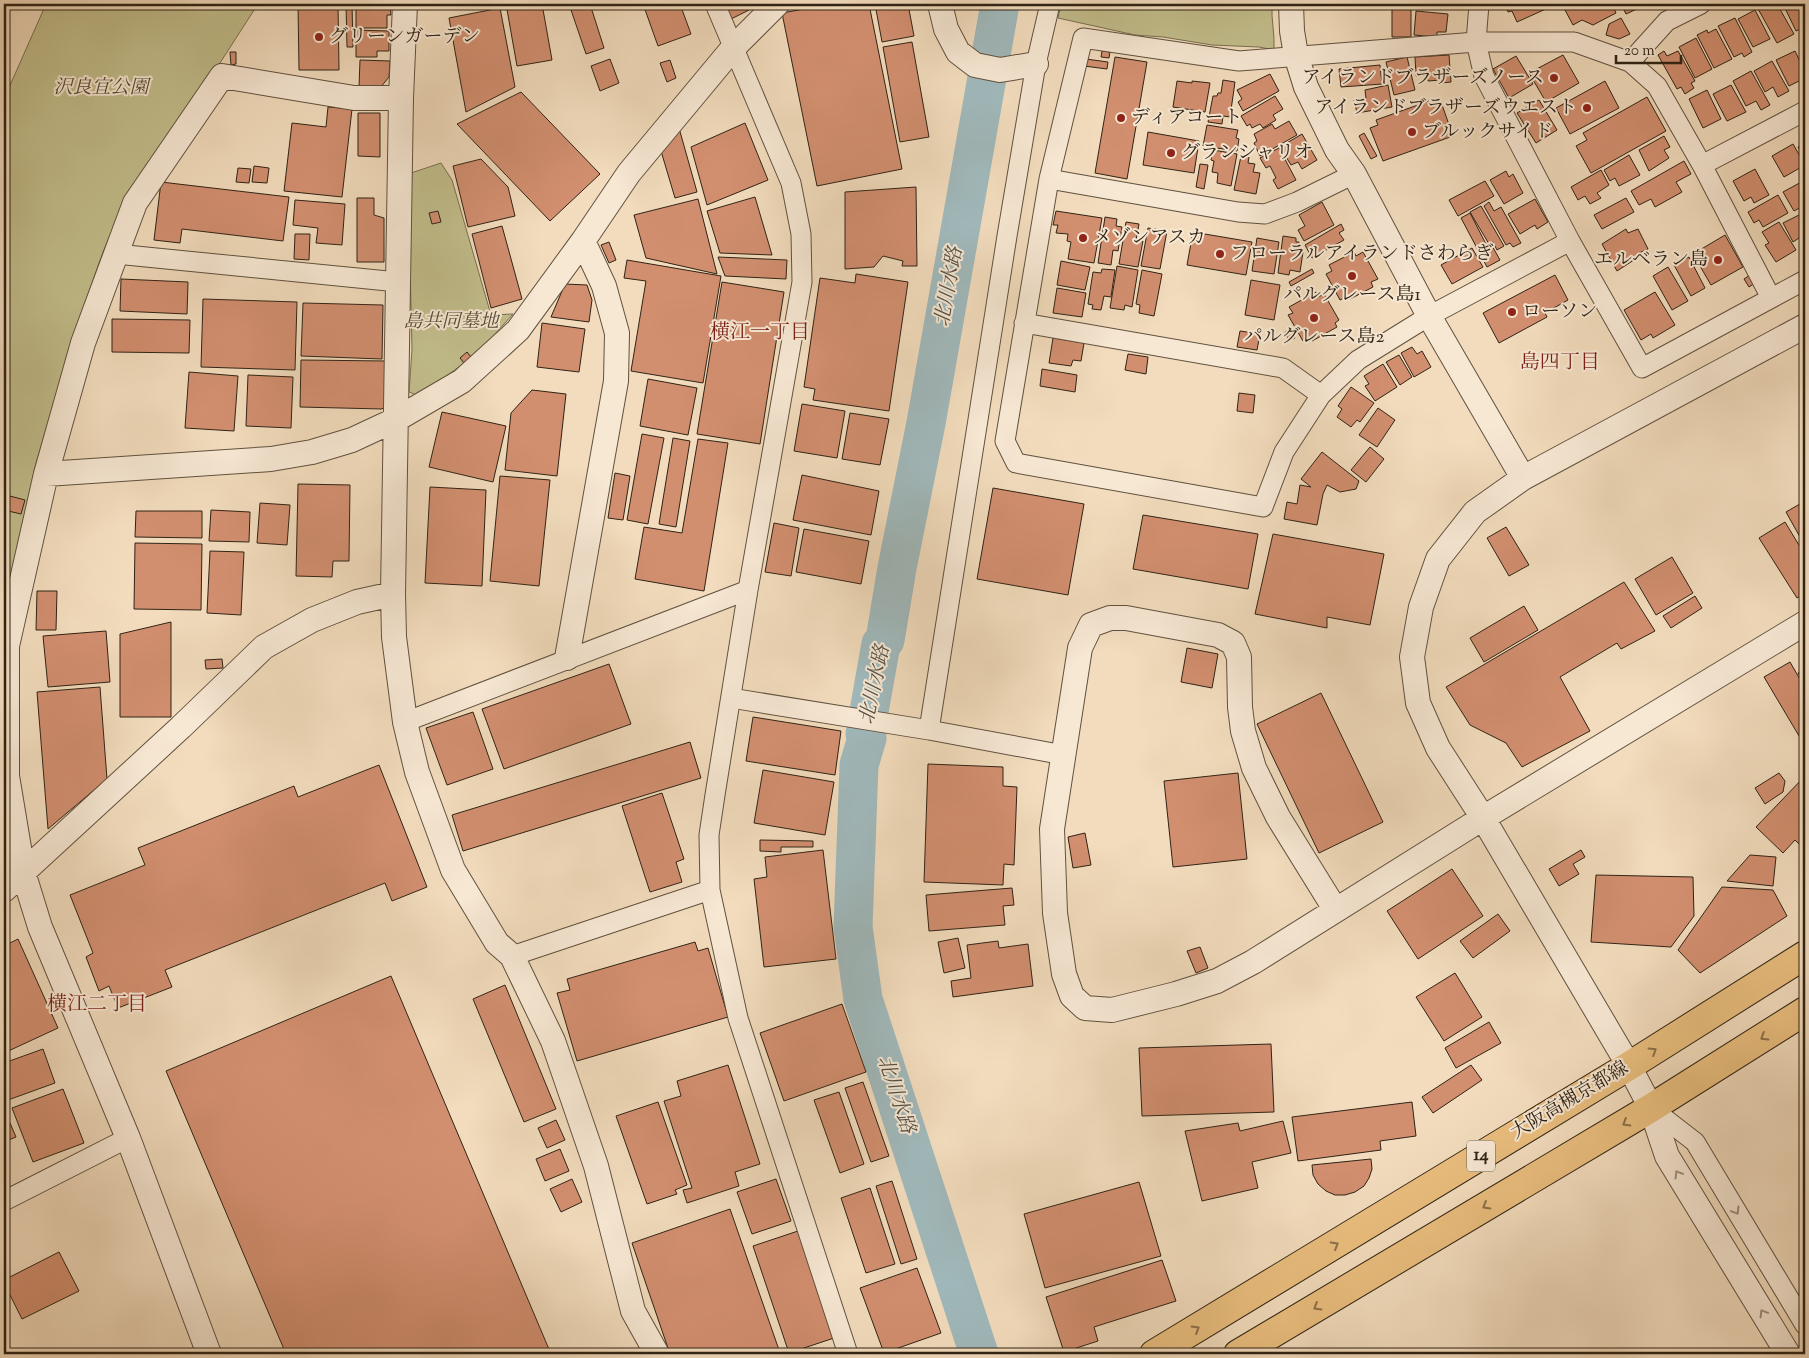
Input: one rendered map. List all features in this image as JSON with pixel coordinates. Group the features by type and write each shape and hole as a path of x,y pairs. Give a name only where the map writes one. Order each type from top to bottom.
{"main road":[{"name":"大阪高槻京都線","path":"1154,1354 1629,1066 1805,955"},
{"name":"14","path":"1238,1354 1651,1108 1805,1011"}],"street":[{"path":"405,4 401,98 393,594 394,637 405,722 417,772 453,870 497,943 512,956 553,1041 596,1166 633,1310 657,1354"},
{"path":"715,4 791,183 801,234 802,282 748,590 709,835 710,890 738,1018 848,1354"},
{"path":"46,474 271,459 312,452 352,440 397,419 462,381 518,330 583,241 629,173 733,48 777,4"},
{"path":"940,4 946,29 958,52 974,66 1000,70 1036,64"},
{"path":"929,730 1036,64 1050,4"},
{"path":"1291,4 1292,31 1296,55 1306,87 1332,141 1354,174 1429,316 1523,478"},
{"path":"1479,4 1476,42 1484,76 1570,241 1642,368 1805,280"},
{"path":"1630,62 1667,21 1702,4"},
{"path":"1570,241 1429,316 1358,360 1321,395 1284,452 1263,507 1016,463 1005,441 1049,179 1083,38 1239,61 1476,42 1574,42 1630,62 1657,86 1702,165 1771,298"},
{"path":"209,1354 128,1138 40,927 23,872 7,776 7,646 46,474 84,343 135,203 222,76 354,98 401,98"},
{"path":"1702,165 1805,111"},
{"path":"1049,179 1238,212 1265,214 1297,202 1354,174"},
{"path":"567,658 616,381 617,333 604,286 583,241"},
{"path":"116,254 398,282"},
{"path":"1024,323 1283,368 1321,395"},
{"path":"1788,1354 1667,1156 1651,1108 1629,1066 1483,818 1438,748 1418,703 1412,657 1421,607 1438,558 1475,512 1523,478 1805,326"},
{"path":"405,722 567,658 748,590"},
{"path":"4,890 181,727 264,647 312,620 357,602 393,594"},
{"path":"1335,909 1278,817 1254,768 1243,731 1240,707 1239,657 1233,643 1218,636 1126,618 1110,618 1091,625 1080,648 1052,829 1055,913 1064,974 1072,996 1085,1008 1112,1010 1176,994 1217,981 1253,962 1483,818 1805,623"},
{"path":"731,698 929,730 1064,755"},
{"path":"512,956 710,890"},
{"path":"1651,1108 1695,1142 1805,1325"},
{"path":"4,1200 128,1138"}],"green space":[{"name":"沢良宜公園","path":"46,4 258,4 218,66 125,200 103,252 73,337 35,467 4,613 4,99"},
{"path":"1061,4 1272,4 1274,50 1259,47 1212,45 1163,37 1135,35 1058,18"},
{"name":"島共同墓地","path":"441,163 452,180 491,315 513,314 478,353 419,396 409,392 412,350 408,174"}],"building":[{"name":"グリーンガーデン","path":"298,4 338,4 339,70 299,70"},
{"path":"346,4 352,4 353,47 347,47"},
{"path":"356,4 390,4 391,15 387,15 387,28 356,28"},
{"path":"506,4 542,4 552,60 517,66"},
{"path":"569,4 590,4 604,48 586,54"},
{"path":"643,4 680,4 691,34 658,46"},
{"path":"723,4 746,4 749,10 731,19"},
{"path":"831,4 869,4 902,169 817,186 782,13"},
{"path":"875,4 908,4 914,36 882,42"},
{"path":"1392,4 1411,4 1411,37 1392,37"},
{"path":"1504,4 1546,4 1548,8 1517,22 1512,11 1508,12"},
{"path":"1612,4 1616,13 1593,25 1582,20 1573,25 1565,10 1568,8 1567,5"},
{"path":"1621,4 1637,4 1639,8 1626,14"},
{"path":"1763,4 1777,4 1794,34 1777,43 1757,7"},
{"path":"1783,4 1804,4 1805,27 1796,31"},
{"path":"500,8 515,87 466,112 449,18"},
{"path":"1755,10 1770,39 1753,47 1738,19"},
{"path":"1416,11 1448,14 1446,32 1437,32 1437,37 1414,35"},
{"path":"1621,18 1630,34 1619,39 1606,35 1609,24"},
{"path":"1735,18 1752,52 1744,57 1742,53 1734,57 1718,26"},
{"path":"1716,29 1732,59 1714,68 1697,35 1707,30 1708,33"},
{"path":"356,30 389,31 389,51 377,51 377,57 356,57"},
{"path":"1696,38 1712,69 1695,78 1679,47"},
{"path":"912,42 929,137 900,142 883,47"},
{"path":"1805,47 1805,58 1800,50"},
{"path":"1102,51 1110,52 1109,58 1101,57"},
{"path":"1664,51 1667,56 1678,51 1695,81 1691,83 1694,88 1685,94 1681,87 1677,89 1658,55"},
{"path":"1795,51 1805,72 1805,78 1789,86 1776,60"},
{"path":"230,52 236,52 236,64 231,65"},
{"path":"1449,55 1451,82 1441,83 1440,80 1428,81 1427,75 1416,76 1415,57"},
{"name":"アイランドブラザーズノース","path":"1563,55 1579,83 1546,102 1529,73"},
{"path":"1516,56 1533,84 1509,98 1493,69"},
{"name":"ディアコート","path":"1115,57 1147,62 1127,179 1095,173"},
{"path":"1407,57 1415,90 1394,95 1386,62"},
{"path":"610,59 619,83 600,91 591,66"},
{"path":"1086,59 1108,62 1107,69 1084,66"},
{"path":"360,60 390,61 389,77 380,88 359,87"},
{"path":"670,60 676,78 667,82 660,63"},
{"path":"1772,61 1789,91 1778,97 1773,87 1765,92 1754,71"},
{"path":"1380,65 1382,84 1341,87 1339,69"},
{"path":"1751,71 1770,105 1761,110 1756,101 1746,106 1733,81"},
{"path":"1270,74 1279,91 1243,111 1238,102 1242,99 1237,90"},
{"path":"1223,80 1235,82 1230,117 1223,116 1222,124 1208,122 1213,96 1221,93"},
{"path":"1177,81 1210,83 1205,112 1173,107"},
{"name":"アイランドブラザーズウエスト","path":"1605,81 1619,108 1570,134 1556,108"},
{"path":"1388,85 1392,107 1357,113 1354,100 1366,98 1365,90"},
{"path":"1731,85 1746,112 1727,121 1713,94"},
{"path":"1707,90 1721,119 1703,128 1689,99"},
{"path":"521,92 600,174 550,221 457,124"},
{"path":"1275,96 1283,109 1273,115 1276,120 1263,128 1260,124 1252,128 1250,124 1247,126 1241,116"},
{"path":"1647,97 1666,131 1591,173 1576,146 1587,140 1583,133"},
{"path":"1539,100 1557,130 1536,143 1517,113"},
{"name":"ブルックサイド","path":"1429,101 1431,106 1441,102 1453,136 1383,161 1370,128 1378,125 1376,120"},
{"path":"328,107 352,109 342,197 284,191 292,123 326,127"},
{"path":"358,113 380,113 380,157 358,156"},
{"path":"1289,121 1297,135 1260,156 1254,143 1257,141 1254,134 1272,124 1275,129"},
{"path":"745,123 768,180 707,205 691,147"},
{"path":"1207,125 1238,130 1236,138 1239,139 1237,151 1203,146"},
{"path":"679,128 697,192 675,198 661,151"},
{"name":"グランシャリオ","path":"1148,132 1199,141 1194,173 1143,165"},
{"path":"1364,133 1377,156 1371,159 1359,136"},
{"path":"1302,134 1317,160 1302,169 1298,162 1291,165 1280,147"},
{"path":"1664,136 1670,147 1664,150 1669,158 1649,171 1639,150"},
{"path":"1805,143 1805,160 1798,147"},
{"path":"1793,144 1805,165 1784,177 1772,156"},
{"path":"1279,148 1296,180 1278,189 1273,180 1276,178 1270,166 1266,168 1260,158"},
{"path":"1213,150 1237,154 1231,186 1217,183 1218,173 1212,172 1214,161 1211,160"},
{"path":"1629,155 1640,175 1619,186 1615,178 1610,181 1604,170"},
{"path":"1241,156 1249,157 1248,163 1255,164 1253,172 1260,173 1256,194 1234,190"},
{"path":"481,159 508,187 515,216 468,227 453,166"},
{"path":"1684,161 1691,174 1676,182 1682,192 1655,207 1651,199 1639,205 1631,191"},
{"path":"1200,164 1208,165 1204,189 1196,187"},
{"path":"254,166 269,168 267,183 252,182"},
{"path":"238,168 251,169 249,183 236,182"},
{"path":"1755,169 1769,195 1754,203 1751,197 1744,201 1733,181"},
{"path":"1601,170 1609,185 1597,193 1601,198 1590,204 1585,196 1578,200 1571,187"},
{"path":"1506,171 1509,177 1513,174 1523,193 1504,204 1490,180"},
{"path":"1805,180 1805,205 1794,211 1783,192"},
{"path":"1485,181 1494,196 1458,216 1449,200"},
{"path":"161,182 289,197 283,241 182,229 180,243 154,240"},
{"path":"916,187 917,266 902,266 903,261 883,256 874,267 845,269 845,192"},
{"path":"1778,195 1788,213 1763,227 1759,220 1754,223 1748,212"},
{"path":"755,197 772,255 720,253 707,211"},
{"path":"357,198 374,198 374,215 384,218 384,262 357,262"},
{"path":"1626,198 1634,212 1602,229 1594,215"},
{"path":"698,199 717,274 646,258 634,215"},
{"path":"1535,199 1548,222 1537,229 1535,225 1520,234 1508,214"},
{"path":"295,200 345,204 342,245 316,243 318,228 293,225"},
{"path":"1322,202 1334,225 1304,241 1298,230 1305,226 1299,215"},
{"path":"1489,202 1494,211 1501,207 1521,243 1513,247 1510,243 1506,245 1484,206"},
{"path":"1481,206 1504,246 1497,250 1493,242 1489,244 1470,212"},
{"path":"438,211 441,222 432,224 429,213"},
{"name":"メゾンアスカ","path":"1056,211 1102,218 1094,263 1068,259 1071,242 1067,241 1068,234 1056,233 1058,225 1053,225"},
{"path":"1470,213 1487,246 1491,244 1500,260 1487,267 1461,218"},
{"path":"1803,213 1805,217 1805,248 1799,238 1793,242 1783,223"},
{"path":"1105,217 1117,219 1116,226 1122,227 1118,251 1113,250 1111,265 1098,263"},
{"path":"1126,222 1139,224 1136,240 1143,241 1138,267 1119,264"},
{"path":"1779,222 1796,250 1776,262 1765,245 1769,243 1762,232"},
{"path":"1341,224 1344,230 1339,233 1344,240 1312,258 1305,245"},
{"path":"502,226 522,299 491,308 472,234"},
{"path":"1148,228 1167,231 1160,269 1141,266"},
{"path":"1626,229 1628,233 1638,229 1648,249 1639,253 1640,256 1617,271 1602,244"},
{"name":"フローラルアイランドさわらぎ","path":"1193,232 1252,242 1246,275 1187,265"},
{"path":"295,234 310,234 309,260 294,259"},
{"name":"エルベラン島","path":"1725,235 1743,267 1711,285 1693,254"},
{"path":"1283,236 1296,238 1296,242 1299,242 1298,252 1303,252 1300,272 1290,270 1289,275 1278,273"},
{"path":"1257,238 1279,242 1274,274 1252,271"},
{"path":"609,242 616,260 609,263 601,245"},
{"path":"1472,248 1483,267 1452,284 1441,265"},
{"name":"パルグレース島1","path":"1354,252 1356,256 1363,252 1378,279 1371,282 1373,287 1350,299 1348,296 1340,300 1326,274 1332,271 1329,265"},
{"path":"718,257 787,260 786,279 725,276"},
{"path":"1689,257 1705,288 1691,296 1674,265"},
{"path":"627,260 721,276 703,383 631,371 646,281 624,278"},
{"path":"1061,261 1090,267 1085,290 1057,285"},
{"path":"1117,266 1138,270 1132,307 1125,305 1124,310 1110,308"},
{"path":"1668,267 1688,301 1672,310 1653,276"},
{"path":"1102,269 1115,270 1111,297 1104,296 1101,310 1092,309 1093,305 1088,304 1093,272 1101,273"},
{"path":"1312,269 1314,273 1291,286 1289,282"},
{"path":"1142,270 1162,274 1154,316 1139,313 1140,305 1136,304"},
{"path":"856,274 908,282 889,411 813,400 815,389 804,387 820,278 855,283"},
{"path":"1555,275 1568,300 1545,313 1547,317 1499,343 1483,313"},
{"path":"1750,275 1755,283 1749,287 1744,279"},
{"path":"121,279 188,282 187,314 120,311"},
{"path":"1251,280 1280,285 1274,320 1245,315"},
{"path":"722,282 784,292 760,444 697,434"},
{"path":"565,284 587,285 592,300 589,322 551,317"},
{"path":"1057,288 1086,293 1082,317 1053,313"},
{"name":"パルグレース島2","path":"1316,292 1318,297 1324,294 1339,320 1335,323 1337,327 1312,341 1309,337 1303,341 1288,315 1293,313 1289,307"},
{"path":"1655,292 1675,325 1653,338 1651,334 1641,340 1624,310"},
{"path":"203,299 297,302 295,370 201,367"},
{"path":"303,303 383,305 382,359 301,356"},
{"path":"112,319 190,320 189,353 112,352"},
{"path":"542,323 585,329 579,372 537,367"},
{"path":"1290,329 1295,338 1289,341 1285,332"},
{"path":"1240,331 1260,334 1257,350 1237,347"},
{"path":"1053,338 1084,343 1081,361 1073,360 1071,366 1049,363"},
{"path":"1412,347 1417,354 1422,351 1431,367 1414,377 1401,353"},
{"path":"467,352 471,357 464,363 460,358"},
{"path":"1128,354 1148,357 1146,374 1125,370"},
{"path":"1399,355 1412,377 1400,385 1386,362"},
{"path":"301,360 387,361 386,405 382,409 300,407"},
{"path":"1383,364 1397,387 1375,401 1365,386 1369,384 1364,376"},
{"path":"1042,369 1077,375 1075,392 1040,386"},
{"path":"189,372 238,376 234,431 185,428"},
{"path":"248,375 293,377 291,428 246,426"},
{"path":"648,379 697,388 688,435 640,426"},
{"path":"1351,387 1374,403 1360,422 1357,420 1351,427 1337,417 1342,409 1338,406"},
{"path":"532,390 566,394 557,476 505,470 511,413"},
{"path":"1239,393 1255,395 1253,413 1237,411"},
{"path":"802,404 845,411 837,458 794,451"},
{"path":"1378,408 1395,420 1377,447 1359,435"},
{"path":"442,412 506,426 493,482 429,467"},
{"path":"850,413 889,419 880,465 842,459"},
{"path":"642,434 664,438 648,524 627,520"},
{"path":"673,438 690,441 676,527 659,524"},
{"path":"698,439 728,443 704,591 635,579 644,527 682,533"},
{"path":"1370,447 1384,459 1366,482 1351,470"},
{"path":"1322,452 1359,481 1356,489 1340,492 1327,485 1323,494 1317,525 1284,519 1287,502 1297,504 1300,485 1311,487 1301,479"},
{"path":"615,473 630,476 623,520 608,518"},
{"path":"802,475 879,491 871,535 793,520"},
{"path":"500,476 550,480 539,586 490,581"},
{"path":"298,484 350,485 349,561 333,561 332,577 296,576"},
{"path":"430,487 486,490 482,586 425,583"},
{"path":"993,488 1084,504 1068,595 977,579"},
{"path":"6,495 25,500 21,514 4,510"},
{"path":"1805,501 1805,546 1786,512"},
{"path":"260,503 290,505 287,545 257,543"},
{"path":"211,510 250,512 249,542 209,541"},
{"path":"136,511 202,511 202,538 135,537"},
{"path":"1143,515 1258,534 1248,589 1133,569"},
{"path":"1785,522 1805,555 1805,593 1797,598 1759,538"},
{"path":"774,523 799,528 791,576 765,572"},
{"path":"1506,527 1529,565 1509,576 1487,538"},
{"path":"804,529 869,541 861,584 796,572"},
{"path":"1273,534 1384,554 1370,625 1327,617 1327,628 1255,614"},
{"path":"135,543 202,544 201,610 134,609"},
{"path":"210,551 244,552 241,615 207,613"},
{"path":"1672,557 1693,593 1656,615 1635,579"},
{"path":"1624,582 1655,631 1621,649 1617,643 1560,677 1590,731 1522,767 1506,743 1470,725 1446,687"},
{"path":"37,591 57,591 56,630 36,630"},
{"path":"1695,596 1702,608 1671,628 1663,616"},
{"path":"1524,606 1538,630 1484,662 1470,638"},
{"path":"171,622 171,717 120,717 120,634"},
{"path":"106,631 110,682 48,687 43,636"},
{"path":"1187,648 1218,654 1212,688 1181,682"},
{"path":"222,659 223,668 206,669 205,660"},
{"path":"1790,662 1805,688 1805,746 1764,677"},
{"path":"609,664 631,724 504,769 482,709"},
{"path":"1805,668 1805,684 1798,673"},
{"path":"100,687 107,779 48,829 37,692"},
{"path":"1321,693 1383,822 1319,853 1257,724"},
{"path":"473,712 493,769 447,785 426,728"},
{"path":"753,717 841,731 835,775 746,761"},
{"path":"690,742 701,778 463,851 452,815"},
{"path":"928,764 1003,767 1003,786 1017,787 1014,865 1004,864 1003,885 924,882"},
{"path":"379,765 427,887 392,901 385,883 165,970 172,987 118,1008 109,986 99,991 86,957 93,953 70,895 145,865 138,848 294,786 298,797"},
{"path":"763,770 834,782 825,835 754,823"},
{"path":"1238,773 1247,859 1173,867 1164,781"},
{"path":"1779,773 1785,781 1783,792 1765,804 1755,788"},
{"path":"1805,776 1805,839 1800,845 1795,840 1783,853 1756,827"},
{"path":"662,793 684,859 676,862 682,882 650,892 622,806"},
{"path":"1085,833 1091,865 1073,868 1068,837"},
{"path":"760,840 813,841 813,847 781,847 781,852 760,851"},
{"path":"823,850 836,959 764,967 754,879 767,877 765,857"},
{"path":"1581,850 1585,857 1573,864 1579,874 1559,886 1549,869"},
{"path":"1750,855 1776,857 1773,886 1727,881"},
{"path":"1452,869 1483,916 1418,959 1387,911"},
{"path":"1596,875 1693,877 1694,916 1671,947 1591,942"},
{"path":"1722,887 1773,890 1787,916 1700,973 1678,950"},
{"path":"1012,888 1014,905 1003,906 1005,925 929,931 926,895"},
{"path":"1498,914 1510,931 1473,958 1460,941"},
{"path":"958,938 965,968 944,973 938,942"},
{"path":"18,939 58,1028 4,1053 4,946"},
{"path":"998,941 999,948 1028,944 1033,986 953,997 951,981 971,978 967,945"},
{"path":"695,942 698,951 708,948 728,1017 577,1061 557,993 570,990 567,979"},
{"path":"1200,947 1208,968 1196,973 1187,951"},
{"path":"1455,973 1482,1017 1444,1041 1416,997"},
{"path":"391,976 551,1354 286,1354 166,1071"},
{"path":"505,985 556,1109 524,1122 473,999"},
{"path":"842,1004 866,1072 784,1101 760,1033"},
{"path":"1489,1022 1501,1043 1456,1068 1445,1048"},
{"path":"1271,1044 1274,1112 1142,1116 1139,1048"},
{"path":"43,1049 55,1083 8,1100 4,1087 4,1063"},
{"path":"728,1065 760,1164 735,1172 739,1186 687,1203 683,1190 692,1188 664,1101 681,1096 677,1081"},
{"path":"1471,1065 1482,1080 1433,1113 1422,1097"},
{"path":"863,1082 889,1156 871,1162 845,1088"},
{"path":"63,1089 84,1143 33,1162 12,1108"},
{"path":"839,1092 864,1164 840,1173 814,1100"},
{"path":"658,1102 687,1185 675,1190 677,1194 647,1204 616,1116"},
{"path":"1412,1102 1416,1136 1380,1141 1381,1150 1298,1161 1292,1117"},
{"path":"4,1109 16,1137 4,1142"},
{"path":"556,1120 565,1140 547,1148 538,1128"},
{"path":"1283,1121 1291,1153 1252,1162 1258,1188 1202,1201 1185,1131 1238,1123 1240,1131"},
{"path":"560,1149 569,1171 545,1181 536,1159"},
{"path":"1371,1159 1372,1169 1364,1186 1355,1192 1345,1195 1335,1195 1326,1191 1318,1184 1313,1175 1312,1165"},
{"path":"572,1179 582,1202 561,1212 550,1189"},
{"path":"776,1179 791,1221 752,1234 737,1192"},
{"path":"892,1181 917,1259 901,1264 876,1186"},
{"path":"1139,1182 1161,1256 1045,1288 1024,1214"},
{"path":"870,1188 895,1264 866,1273 841,1198"},
{"path":"730,1209 779,1350 767,1354 670,1354 632,1243"},
{"path":"798,1231 834,1338 789,1353 753,1246"},
{"path":"59,1252 79,1291 22,1319 4,1280"},
{"path":"1162,1260 1176,1301 1094,1327 1098,1341 1064,1352 1046,1297"},
{"path":"917,1268 941,1333 884,1353 860,1288"}],"waterway":[{"name":"北川水路","path":"979,1354 863,999 853,927 859,765 867,738 865,734 881,644 885,640 897,568 926,423 1000,4"}],"place":[{"name":"グリーンガーデン","path":"319,37"},
{"name":"アイランドブラザーズノース","path":"1554,78"},
{"name":"アイランドブラザーズウエスト","path":"1587,108"},
{"name":"ディアコート","path":"1121,118"},
{"name":"ブルックサイド","path":"1412,132"},
{"name":"グランシャリオ","path":"1171,153"},
{"name":"メゾンアスカ","path":"1083,238"},
{"name":"フローラルアイランドさわらぎ","path":"1220,254"},
{"name":"エルベラン島","path":"1718,260"},
{"name":"パルグレース島1","path":"1352,276"},
{"name":"ローソン","path":"1512,312"},
{"name":"パルグレース島2","path":"1314,318"}],"district":[{"name":"横江一丁目","path":"760,333"},
{"name":"島四丁目","path":"1560,363"},
{"name":"横江二丁目","path":"97,1005"}]}
